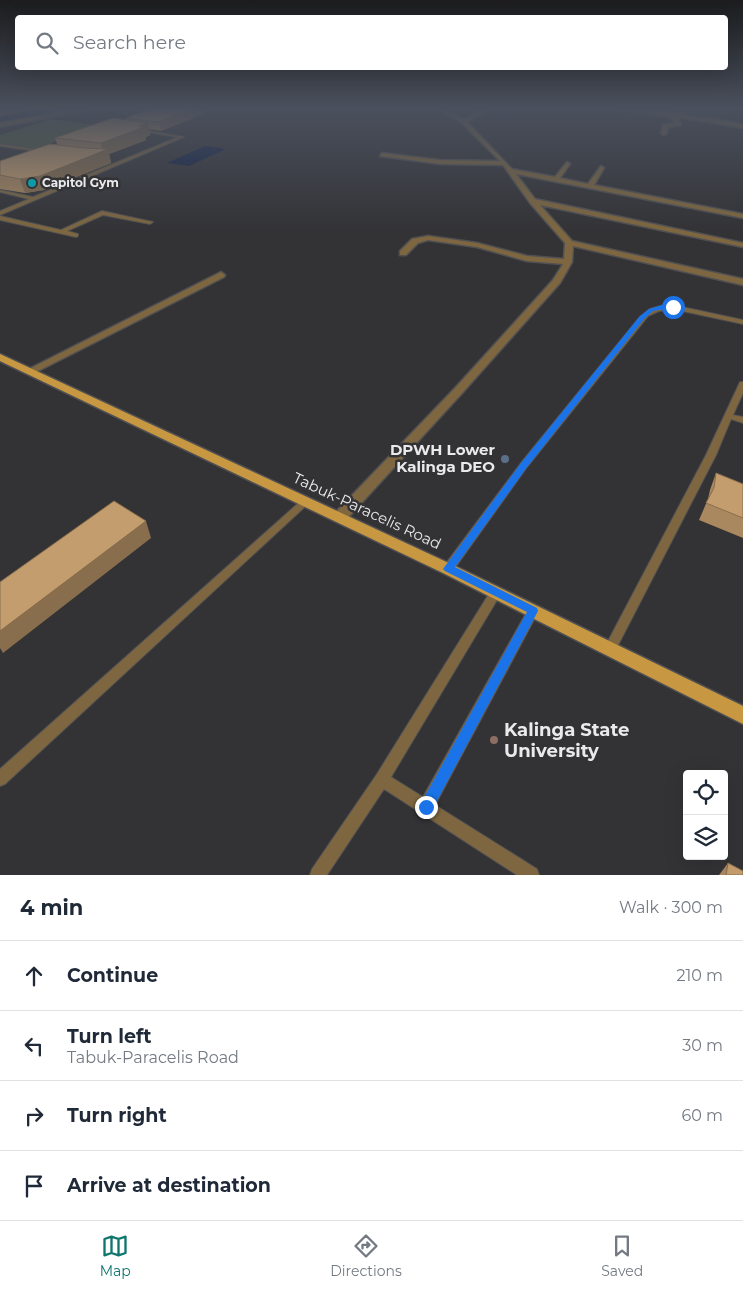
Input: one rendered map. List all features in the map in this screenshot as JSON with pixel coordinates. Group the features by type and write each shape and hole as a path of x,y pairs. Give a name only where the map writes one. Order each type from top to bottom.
{"main road":[{"name":"Tabuk-Paracelis Road","path":"0,357 496,592 743,715"}],"street":[{"path":"491,149 512,171 533,201 569,242 743,282"},
{"path":"382,155 440,162 505,163"},
{"path":"556,180 567,164"},
{"path":"590,186 601,168"},
{"path":"512,171 743,216"},
{"path":"533,201 743,245"},
{"path":"403,253 415,240 428,238 477,245 527,258 568,262"},
{"path":"340,517 557,282 568,262 569,242"},
{"path":"30,372 221,275"}],"lane":[{"path":"25,149 39,151"},
{"path":"0,213 154,149"},
{"path":"31,154 48,150"},
{"path":"108,160 126,160"},
{"path":"0,192 35,199"},
{"path":"61,232 102,213 150,222"},
{"path":"0,218 76,235"},
{"path":"448,569 524,465 647,314 662,306 743,322"},
{"path":"610,649 711,455 743,384"},
{"path":"729,416 743,420"},
{"path":"0,779 306,501"},
{"path":"318,875 382,779 496,592"},
{"path":"426,807 533,611"},
{"path":"382,779 531,875"}],"water":[{"path":"199,149 226,149 189,166 167,163"}],"building":[{"path":"36,149 108,149 40,176 20,179 0,175 0,161"},
{"path":"716,473 743,484 743,518 706,503 714,488"},
{"path":"114,501 146,521 0,631 0,582"},
{"path":"728,863 743,871 743,875 726,875"}],"place":[{"name":"Capitol Gym","path":"32,183"},
{"name":"DPWH Lower Kalinga DEO","path":"505,459"},
{"name":"Kalinga State University","path":"494,740"}],"route":[{"path":"426,807 489,695 533,611 448,569 524,465 642,318 651,310 662,306 673,307"}]}
